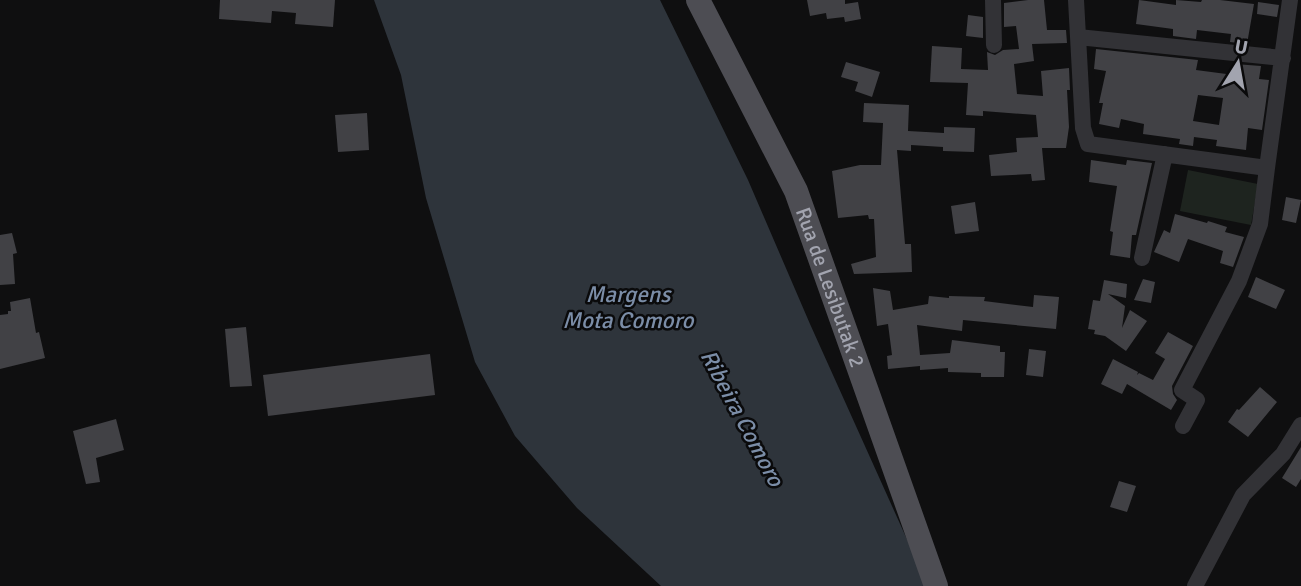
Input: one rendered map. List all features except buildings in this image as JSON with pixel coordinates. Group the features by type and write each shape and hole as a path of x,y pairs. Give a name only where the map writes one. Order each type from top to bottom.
{"main road":[{"name":"Rua de Lesibutak 2","path":"698,0 796,191 936,586"}],"street":[{"path":"993,0 995,45"},
{"path":"1076,0 1083,128 1088,144 1267,168"},
{"path":"1183,426 1197,400 1182,390 1239,281 1259,224 1290,0"},
{"path":"1078,37 1283,58"},
{"path":"1142,258 1165,154"},
{"path":"1195,586 1243,495 1283,454 1301,425"}],"shaded area":[{"path":"1188,170 1258,184 1251,225 1180,211"}],"water":[{"name":"Margens Mota Comoro","path":"374,0 660,0 748,180 928,586 661,586 577,508 515,436 475,362 426,198 401,75"}],"water label":[{"name":"Ribeira Comoro","path":"742,418"}]}
